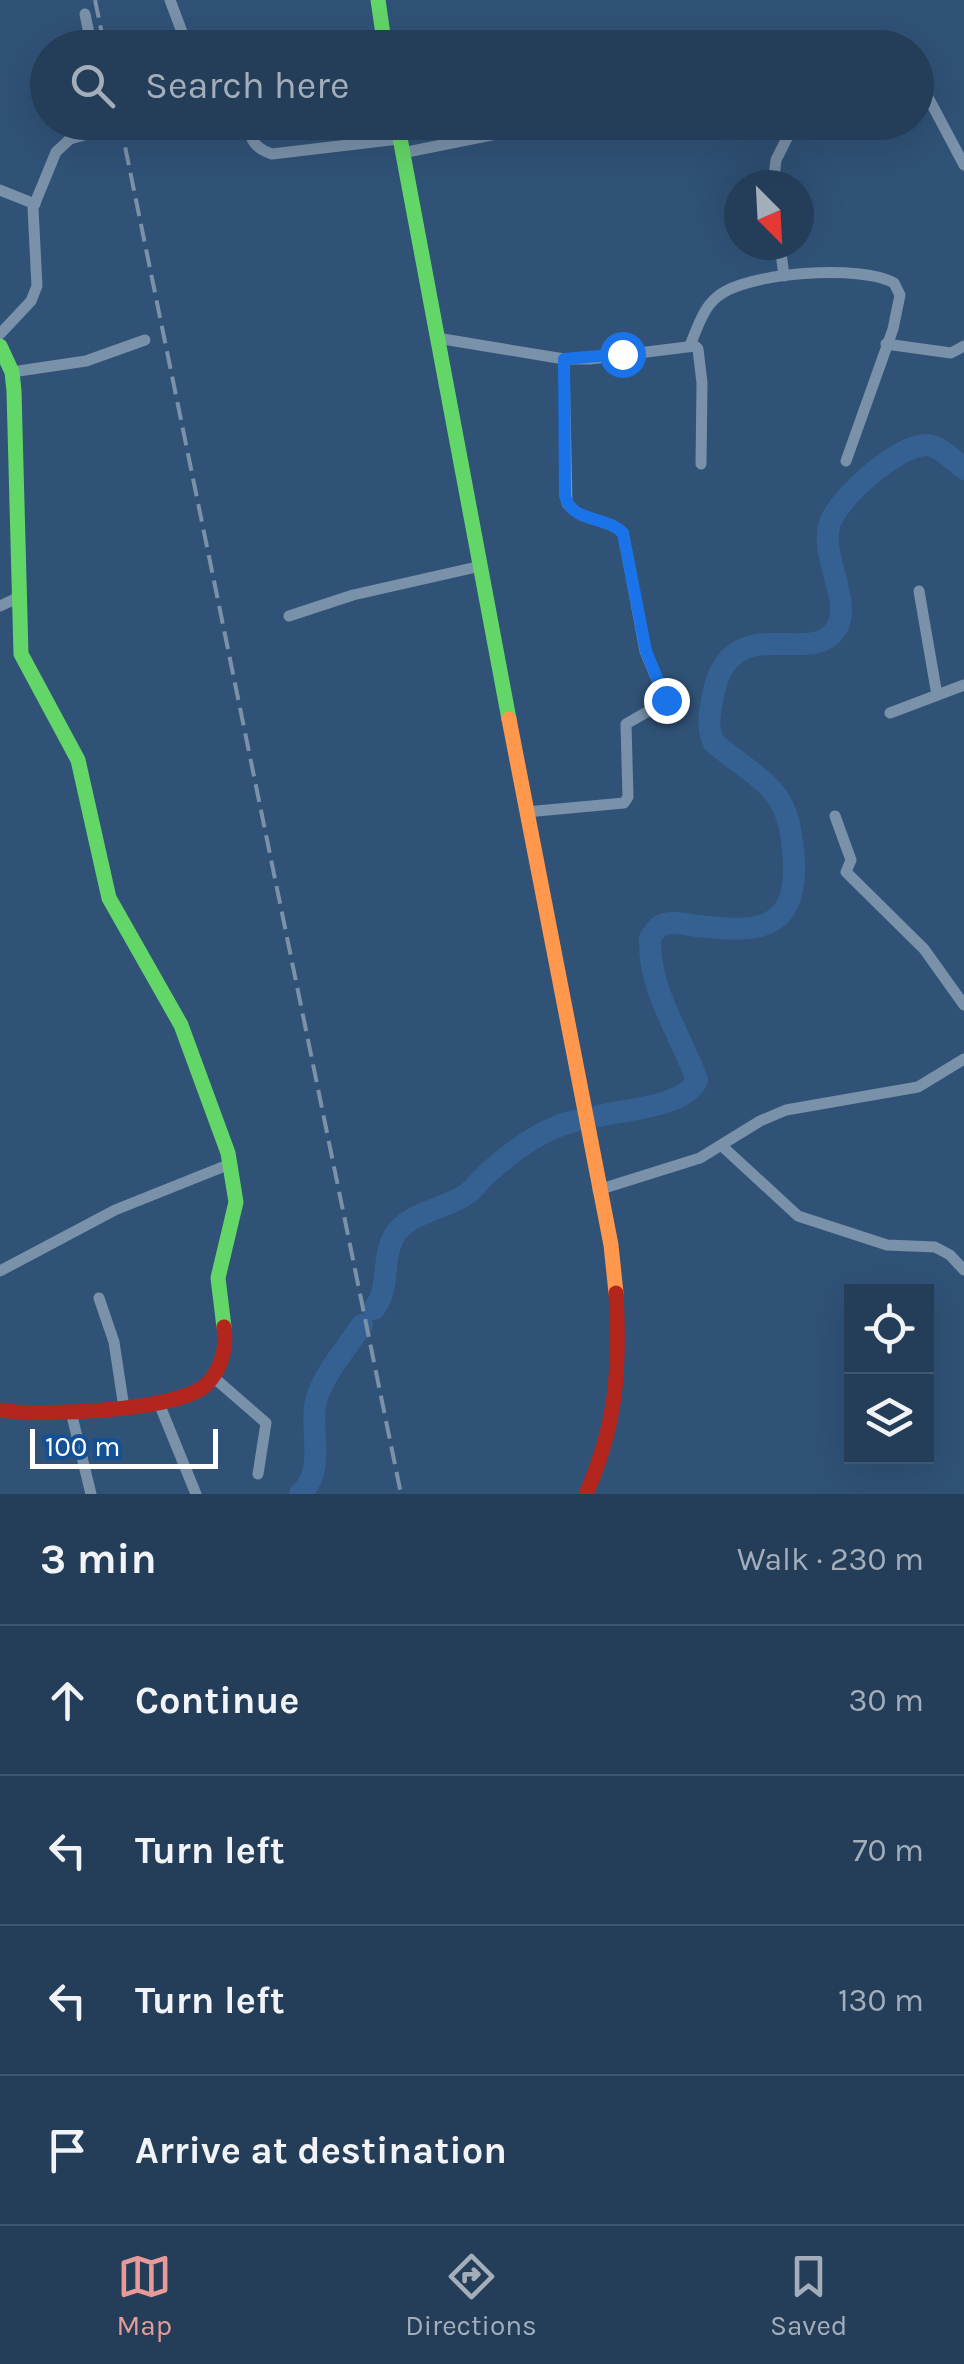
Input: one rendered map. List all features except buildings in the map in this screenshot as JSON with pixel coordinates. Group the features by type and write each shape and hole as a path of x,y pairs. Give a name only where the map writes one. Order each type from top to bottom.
{"main road":[{"path":"378,0 382,30"},
{"path":"399,140 616,1282 616,1372 609,1434 586,1494"},
{"path":"0,346 12,372 24,664 82,772 110,898 181,1025 230,1164 236,1202 218,1278 227,1348 212,1376 197,1391 124,1408 17,1415 0,1410"}],"street":[{"path":"170,0 181,30"},
{"path":"85,14 88,30"},
{"path":"934,109 964,166"},
{"path":"0,334 30,301 37,286 35,204 62,144 73,140"},
{"path":"252,140 260,150 272,154 383,140"},
{"path":"774,170 786,140"},
{"path":"0,190 35,204"},
{"path":"782,260 784,276"},
{"path":"690,345 708,308 724,291 784,276 849,271 874,274 894,283 900,295 898,309 846,461"},
{"path":"437,338 564,359 690,345 698,349 702,384 701,464"},
{"path":"12,372 95,358 145,340"},
{"path":"886,344 951,353 964,346"},
{"path":"526,812 624,803 628,797 626,724 666,701 646,651 623,533 607,522 575,513 567,503 564,359"},
{"path":"289,616 353,595 481,566"},
{"path":"919,591 937,695"},
{"path":"0,606 19,596"},
{"path":"890,713 962,690"},
{"path":"834,816 851,860 846,872 924,949 964,1005"},
{"path":"598,1190 670,1169 722,1146 760,1121 786,1110 918,1087 964,1059"},
{"path":"722,1146 798,1216 887,1245 935,1247 950,1255 964,1270"},
{"path":"0,1271 119,1208 230,1164"},
{"path":"99,1298 114,1342 124,1408"},
{"path":"212,1376 266,1424 258,1474"},
{"path":"158,1401 196,1494"},
{"path":"72,1412 90,1494"}],"waterway":[{"path":"599,1116 668,1101 690,1089 697,1080 654,975 650,938 656,930 669,923 736,929 767,924 788,904 793,887 792,839 782,804 773,791 714,743 712,737 711,704 723,666 737,652 754,646 809,644 825,639 836,629 841,607 829,552 829,526 843,502 870,475 900,454 926,445 942,450 964,469"},
{"path":"374,1309 382,1291 390,1245 400,1228 467,1194 529,1141 574,1121"},
{"path":"300,1494 313,1472 318,1394 362,1325"}],"railway":[{"path":"95,0 101,30"},
{"path":"124,140 401,1494"}],"traffic: fast":[{"path":"378,0 382,30"},
{"path":"400,140 509,719"},
{"path":"0,346 12,372 14,391 21,654 78,760 109,898 181,1025 228,1153 236,1202 218,1278 224,1327"}],"traffic: slow":[{"path":"509,719 611,1245 616,1293"}],"traffic: jam":[{"path":"586,1494 604,1443 614,1396 616,1293"},
{"path":"0,1410 108,1410 192,1393 207,1384 220,1364 224,1327"}],"route":[{"path":"622,354 564,359 565,496 575,513 607,522 623,533 646,651 666,700"}]}
